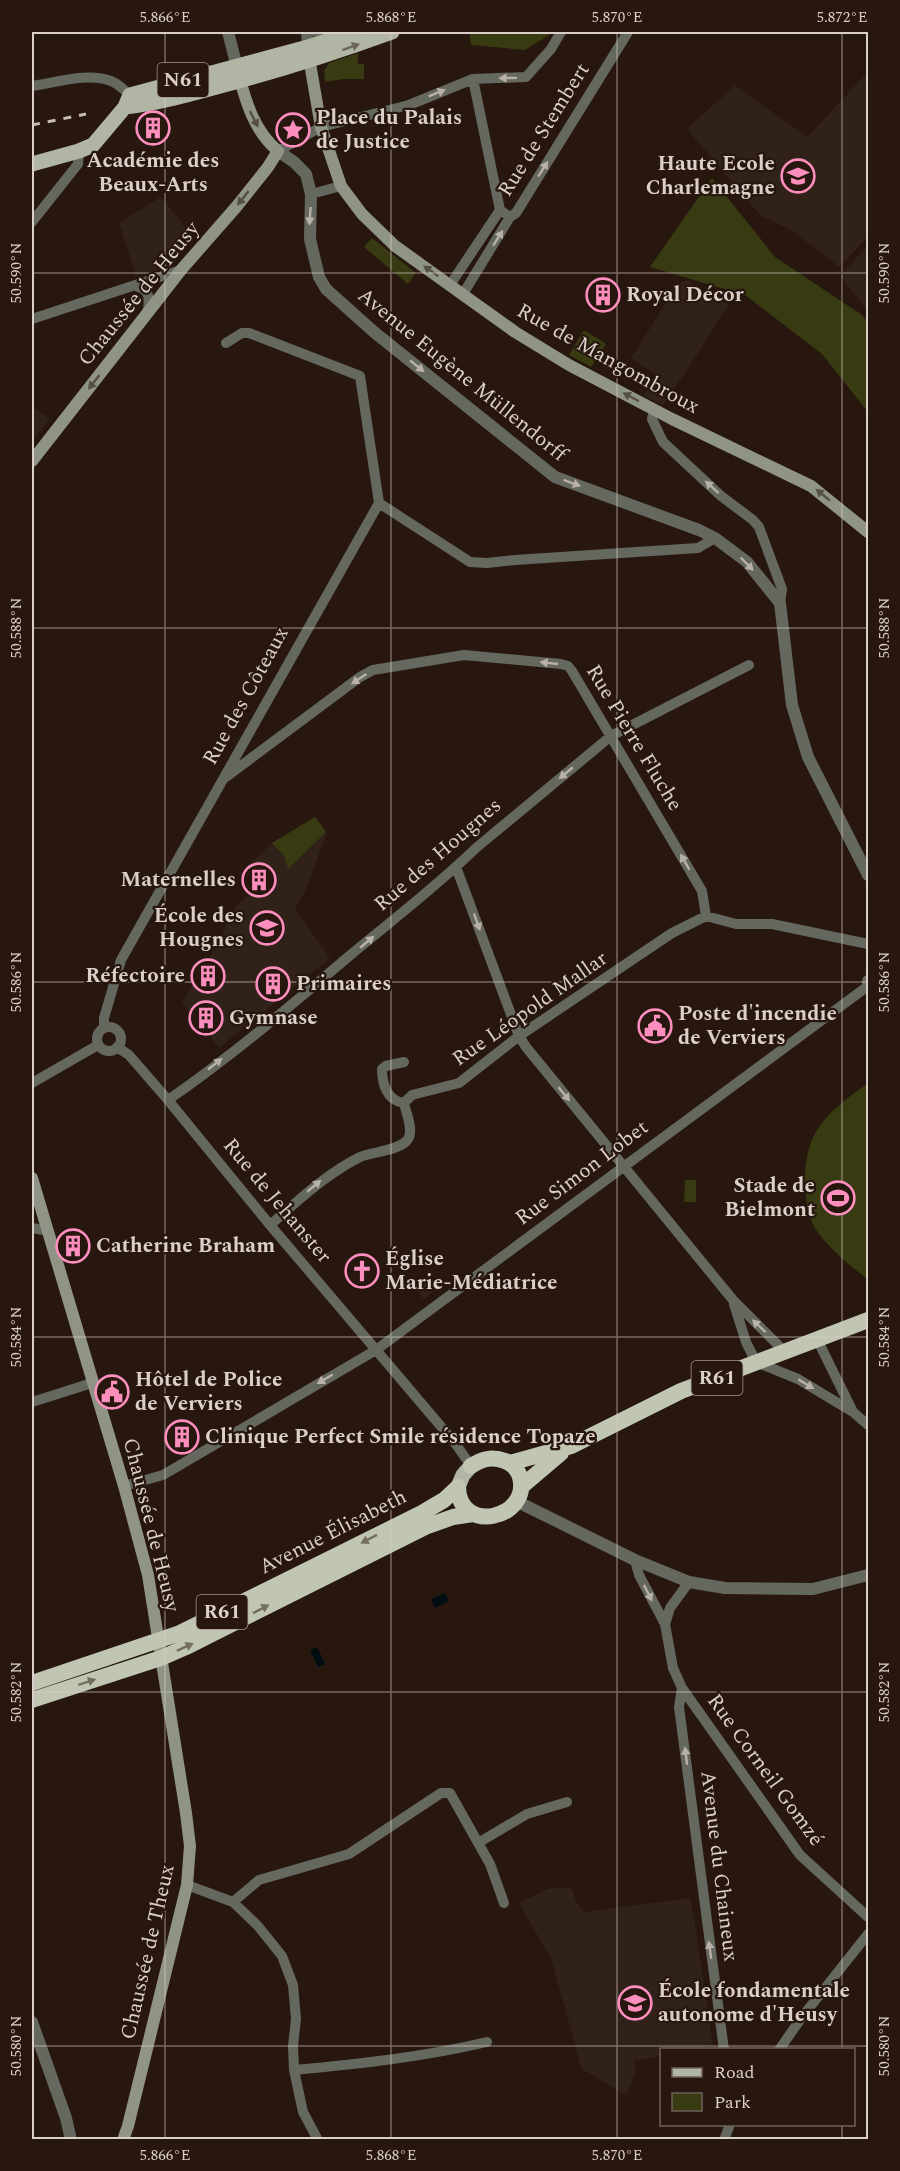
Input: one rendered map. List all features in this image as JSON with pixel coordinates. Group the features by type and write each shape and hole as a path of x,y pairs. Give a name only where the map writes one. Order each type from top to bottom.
{"highway":[{"name":"R61","path":"473,1514 493,1516 502,1514 549,1462 571,1446 681,1391 868,1320"},
{"name":"R61","path":"471,1466 488,1458 510,1462 571,1446"},
{"path":"510,1462 518,1471 518,1494"},
{"path":"458,1487 460,1501 473,1514"},
{"name":"Avenue Élisabeth","path":"160,1650 190,1628 422,1512 444,1500 458,1487"},
{"name":"Avenue Élisabeth","path":"160,1650 397,1542 425,1527 453,1517 473,1514"},
{"name":"R61","path":"32,1683 160,1650"},
{"name":"R61","path":"32,1700 160,1650"}],"main road":[{"name":"N61","path":"309,54 355,32"},
{"name":"N61","path":"128,101 392,32"},
{"name":"Rue de Mangombroux","path":"309,54 321,127 341,186 362,214 395,246 515,332 654,410 811,486 868,532"},
{"path":"238,74 250,111 260,131 278,151"},
{"path":"32,164 79,152 93,145 128,101"},
{"name":"Chaussée de Heusy","path":"32,461 181,270 268,167 278,151"},
{"name":"Chaussée de Heusy","path":"32,1178 124,1486 148,1575 160,1650"},
{"name":"R61","path":"458,1487 463,1475 471,1466"},
{"name":"Chaussée de Theux","path":"123,2139 187,1885 189,1846 186,1813 160,1650"},
{"name":"Chaussée de Theux","path":"128,2126 129,2139"}],"street":[{"path":"228,32 238,74"},
{"path":"307,32 309,54"},
{"path":"318,32 331,34 355,32"},
{"path":"278,151 321,127 409,105 473,79 526,77 551,50 561,32"},
{"name":"Rue de Stembert","path":"463,294 628,32"},
{"path":"32,86 84,79 103,79 117,84 128,101"},
{"path":"473,79 500,210 510,217"},
{"name":"Avenue Eugène Müllendorff","path":"278,151 306,174 311,194 310,239 319,278 326,289 374,332 555,477 715,538 747,561 780,603"},
{"path":"32,222 78,164 79,152"},
{"path":"311,194 341,186"},
{"path":"450,285 500,210"},
{"path":"32,319 181,270"},
{"path":"136,286 147,293 148,312"},
{"path":"226,343 242,333 249,333 360,376 379,503 470,562 488,563 698,548 715,538"},
{"path":"654,410 652,419 663,442 721,496 759,527 782,589 780,603 792,705 808,757 868,875"},
{"name":"Rue des Côteaux","path":"104,1023 121,960 379,503"},
{"name":"Rue Pierre Fluche","path":"222,780 360,677 373,670 455,655 516,659 568,666 702,891 706,916"},
{"name":"Rue des Hougnes","path":"168,1100 266,1024 611,736 749,664"},
{"path":"456,867 519,1036 733,1300 784,1351"},
{"path":"706,916 736,924 772,924 868,944"},
{"name":"Rue Léopold Mallar","path":"404,1103 412,1095 459,1083 519,1036 672,933 706,916"},
{"name":"Rue Simon Lobet","path":"124,1486 163,1475 376,1350 868,984"},
{"path":"104,1023 97,1035 98,1045 109,1052 117,1047"},
{"name":"Rue de Jehanster","path":"104,1023 120,1035 121,1042 117,1047 129,1055 168,1100 270,1225 455,1443 471,1466"},
{"path":"32,1083 98,1045"},
{"path":"270,1225 321,1180 342,1167 363,1156 407,1141 410,1137 410,1126 404,1103 393,1100 388,1094 382,1074 382,1069 386,1066 404,1062"},
{"path":"32,1228 49,1231"},
{"path":"733,1300 746,1342 756,1362 798,1379 853,1412 868,1425"},
{"path":"817,1339 853,1412"},
{"path":"32,1402 92,1383"},
{"path":"518,1494 635,1560 689,1582 737,1589 813,1589 868,1575"},
{"name":"Rue Corneil Gomzé","path":"635,1560 639,1575 665,1624 673,1668 682,1688 800,1855 868,1917"},
{"path":"665,1624 670,1608 689,1582"},
{"name":"Avenue du Chaineux","path":"682,1688 679,1707 724,2048"},
{"path":"233,1902 259,1880 349,1854 441,1793 450,1793 490,1864 504,1903"},
{"path":"478,1843 527,1814 567,1802"},
{"path":"187,1885 233,1902 258,1926 282,1956 293,1985 296,2019 293,2046 294,2070 303,2112 318,2139"},
{"path":"780,2048 868,1934"},
{"path":"32,2022 66,2118 70,2138"},
{"path":"294,2070 374,2062 454,2050 487,2042"}],"shaded area":[{"name":"Haute Ecole Charlemagne","path":"868,72 868,237 839,267 793,231 760,215 687,129 735,85 807,137"},
{"path":"161,197 194,238 172,265 136,276 119,223"},
{"path":"868,245 868,311 840,276"},
{"path":"687,280 730,306 720,317 663,405 644,396 655,374 631,358 679,283"},
{"path":"32,406 50,419 32,442"},
{"name":"École des Hougnes","path":"315,817 327,833 304,894 295,909 330,958 219,1048 182,1002 216,947 235,907 253,891 239,874 272,843"},
{"path":"425,1277 435,1290 423,1299 414,1285"},
{"path":"445,1593 449,1601 435,1608 431,1599"},
{"path":"317,1647 325,1664 318,1667 310,1650"},
{"name":"École fondamentale autonome d'Heusy","path":"571,1887 576,1901 584,1912 691,1898 713,2046 660,2048 660,2056 634,2061 636,2072 626,2095 582,2069 551,1959 519,1903 548,1889"}],"green space":[{"path":"469,32 554,32 525,50 471,45"},
{"path":"358,53 358,64 364,64 364,79 325,82 324,71 329,63"},
{"path":"712,178 775,257 862,315 868,323 868,412 822,354 745,295 650,267"},
{"path":"372,238 416,273 408,284 364,247"},
{"path":"584,330 606,344 591,367 569,355"},
{"path":"315,817 326,832 288,869 285,857 272,843"},
{"name":"Stade de Bielmont","path":"868,1083 868,1279 836,1252 815,1228 808,1211 805,1168 809,1147 823,1121"},
{"path":"685,1180 696,1180 696,1202 684,1202"}],"railway":[{"path":"32,125 86,114"}],"place":[{"name":"Académie des Beaux-Arts","path":"153,128"},
{"name":"Place du Palais de Justice","path":"293,130"},
{"name":"Haute Ecole Charlemagne","path":"798,176"},
{"name":"Royal Décor","path":"603,295"},
{"name":"Maternelles","path":"259,880"},
{"name":"École des Hougnes","path":"267,928"},
{"name":"Réfectoire","path":"208,976"},
{"name":"Primaires","path":"273,984"},
{"name":"Gymnase","path":"206,1018"},
{"name":"Poste d'incendie de Verviers","path":"655,1026"},
{"name":"Stade de Bielmont","path":"838,1198"},
{"name":"Catherine Braham","path":"73,1246"},
{"name":"Église Marie-Médiatrice","path":"362,1271"},
{"name":"Hôtel de Police de Verviers","path":"112,1392"},
{"name":"Clinique Perfect Smile résidence Topaze","path":"182,1437"},
{"name":"École fondamentale autonome d'Heusy","path":"635,2003"}]}
